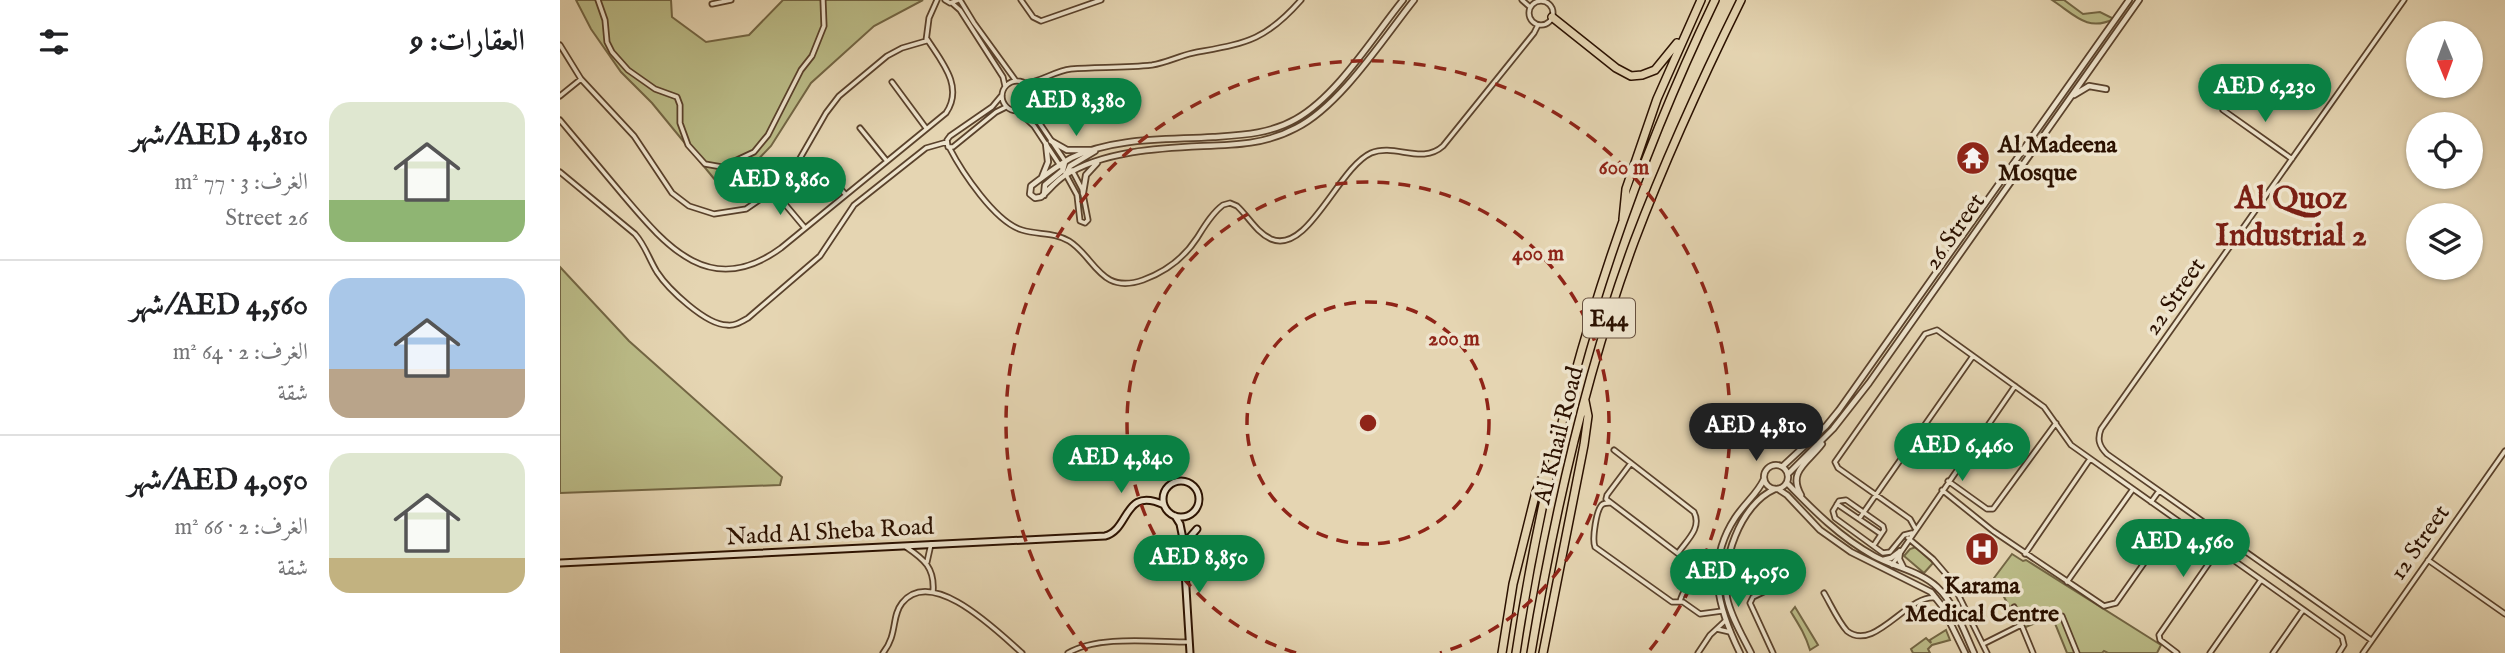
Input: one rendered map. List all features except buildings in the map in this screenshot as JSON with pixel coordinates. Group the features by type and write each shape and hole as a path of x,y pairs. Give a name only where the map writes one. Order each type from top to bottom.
{"highway":[{"path":"1623,223 1623,202 1628,182 1657,99 1700,0"},
{"name":"Al Khail Road","path":"1516,653 1550,472 1584,338 1623,223 1678,80 1715,0"},
{"name":"Al Khail Road","path":"1531,653 1558,510 1584,400 1635,242 1689,110 1741,0"},
{"path":"1552,13 1614,67 1631,76 1655,70 1686,32"},
{"path":"1546,653 1548,629 1584,445 1588,416 1584,400"},
{"path":"1499,653 1500,634 1506,625 1514,576 1537,488 1550,472"}],"main road":[{"path":"1183,542 1184,522 1198,503 1198,495 1193,485 1183,481 1168,486 1164,494 1164,505 1180,524 1190,653"},
{"path":"1102,535 1117,527 1130,504 1164,494"},
{"path":"1102,535 1110,535 1117,530 1127,511 1136,503 1153,501 1164,505"},
{"path":"1175,516 1188,515"},
{"path":"1183,542 1196,528"},
{"name":"Nadd Al Sheba Road","path":"560,563 1102,535"}],"street":[{"path":"598,0 612,52 628,70 655,89 677,97 680,123 688,145 705,164 717,167 730,164 754,152 768,135 800,70 812,56 822,31 823,0"},
{"path":"712,4 731,0"},
{"path":"560,120 656,234 675,251 693,261 720,268 748,265 772,255 948,110 954,91 950,76 928,39 929,18 937,0"},
{"path":"934,7 945,0 952,2 960,10 1006,86"},
{"path":"952,2 959,0 1016,81"},
{"path":"1021,0 1034,19 1041,21 1101,0"},
{"path":"1301,0 1272,27 1241,45 1189,54 1150,65 1062,71 1040,80 1025,83 1016,81 1006,86 992,107 950,136 948,145 991,208 1007,223 1027,231 1061,237 1077,247 1093,268 1104,277 1122,283 1137,282 1179,260 1223,205 1230,203 1237,206 1259,231 1268,237 1279,241 1290,240 1302,232 1353,166 1367,156 1389,149 1422,155 1436,152 1538,25 1548,23 1555,0"},
{"path":"1049,143 1067,150 1095,150 1143,141 1249,135 1271,130 1292,121 1325,97 1403,0"},
{"path":"1095,150 1069,166 1063,170 1041,178 1031,186 1030,192 1035,198 1044,195 1069,166 1159,150 1253,143 1296,129 1333,101 1414,0"},
{"path":"1522,0 1530,7 1530,19 1538,25"},
{"path":"1532,0 1542,1 1552,13"},
{"name":"26 Street","path":"1783,466 1826,426 1863,377 2129,0"},
{"name":"26 Street","path":"1788,474 1827,436 1869,383 2139,0"},
{"name":"22 Street","path":"2159,491 2107,454 2099,443 2101,429 2404,0"},
{"path":"1530,7 1542,1"},
{"path":"560,45 581,79 625,124 672,193 689,206 714,214 736,212 752,205 773,190 795,167 839,96 887,56 928,39"},
{"path":"2085,62 2086,74"},
{"path":"560,96 581,79"},
{"path":"560,172 635,233 645,246 656,270 694,309 713,322 727,326 738,324 820,257 854,205 926,148 938,143 953,147 996,111 1006,107 1027,117 1049,143 1069,166 1083,193 1088,220 1084,223 1080,221 1077,195 1049,143 1028,106 1031,93 1040,80"},
{"path":"892,82 927,128"},
{"path":"1025,83 1031,93"},
{"path":"2066,102 2086,87 2106,89"},
{"path":"1002,95 1006,107"},
{"path":"1018,111 1028,106"},
{"path":"2223,110 2292,159"},
{"path":"860,128 886,160"},
{"path":"1041,178 1048,160 1049,143"},
{"path":"1083,193 1086,175 1098,161"},
{"path":"824,169 845,194"},
{"path":"773,190 805,228"},
{"path":"1915,528 1907,517 1836,467 1836,459 1927,332 1939,331 2044,407 2067,442 2343,638 2344,645 2339,653"},
{"path":"1859,519 1973,356"},
{"path":"1863,377 1865,382 1869,383"},
{"path":"1881,568 1892,565 1908,538 2015,386"},
{"path":"1948,481 1987,509 1993,509 2056,424"},
{"path":"1805,502 1796,487 1796,476 1827,436"},
{"path":"1614,450 1690,507 1695,514 1696,527 1678,553"},
{"name":"12 Street","path":"2362,653 2505,451"},
{"path":"2025,554 2090,459"},
{"path":"1632,463 1606,496 1609,503 1697,569"},
{"path":"1740,653 1722,611 1717,586 1718,565 1728,530 1764,479 1768,468 1775,465 1783,466 1788,474 1787,483 1837,532 1882,560 1928,580 1942,592 1974,653"},
{"path":"1764,479 1767,484 1787,495 1820,530 1862,559 1923,586 1938,599 1965,653"},
{"path":"1751,653 1728,600 1728,561 1732,544 1744,520 1760,499 1787,483"},
{"path":"2067,583 2133,489"},
{"path":"1942,490 1989,529 2101,606 2114,604 2175,519"},
{"path":"2151,502 2159,491 2371,640"},
{"path":"1874,545 1883,526 1844,500 1837,504 1833,512 1835,518 1883,553 1889,553 1904,535 1912,533"},
{"path":"1609,503 1600,508 1592,540 1594,545 1672,602 1680,602 1700,614 1722,611"},
{"path":"1837,504 1881,534"},
{"path":"1908,538 1933,559 1951,580 1987,653"},
{"path":"930,544 927,562 933,578 933,592"},
{"path":"904,545 927,562"},
{"path":"2177,653 2159,639 2159,635 2218,550"},
{"path":"1882,560 1891,558 1900,551"},
{"path":"1900,551 1899,561 1906,570"},
{"path":"2428,560 2505,614"},
{"path":"1680,602 1697,569 1718,565"},
{"path":"2210,653 2261,580"},
{"path":"1773,653 1750,603 1753,597 1778,585"},
{"path":"1824,593 1847,630 1862,638 1876,634 1923,599 1927,593 1923,586"},
{"path":"883,653 893,638 896,615 902,603 916,593 933,592 971,610 1023,653"},
{"path":"1923,599 1938,599"},
{"path":"2014,607 2033,653"},
{"path":"2273,653 2303,610"},
{"path":"2062,616 2077,653"},
{"path":"1698,653 1725,621"},
{"path":"1983,644 2021,625"},
{"path":"1717,629 1730,632"},
{"path":"1068,653 1097,643 1189,642"}],"green space":[{"path":"576,0 671,0 672,17 706,42 749,35 783,0 923,0 874,26 811,83 771,146 747,171 720,186 652,103 621,72 591,29"},
{"path":"2052,0 2064,0 2083,14 2100,12 2114,19 2105,23 2089,23"},
{"path":"560,267 629,341 782,477 780,485 560,493"},
{"path":"1916,547 1933,563 1924,573 1904,556"},
{"path":"2012,554 2023,561 2026,560 2161,645 2157,653 2067,653 2052,616 2021,629 1994,578"},
{"path":"1795,607 1818,645 1810,650 1791,612"},
{"path":"1946,630 1950,640 1932,645 1928,649 1930,653 1913,653 1911,649 1926,638 1931,643 1930,640"}],"place":[{"name":"Al Madeena Mosque","path":"1973,158"},
{"name":"Karama Medical Centre","path":"1982,549"}],"district":[{"name":"Al Quoz Industrial 2","path":"2291,216"}]}
